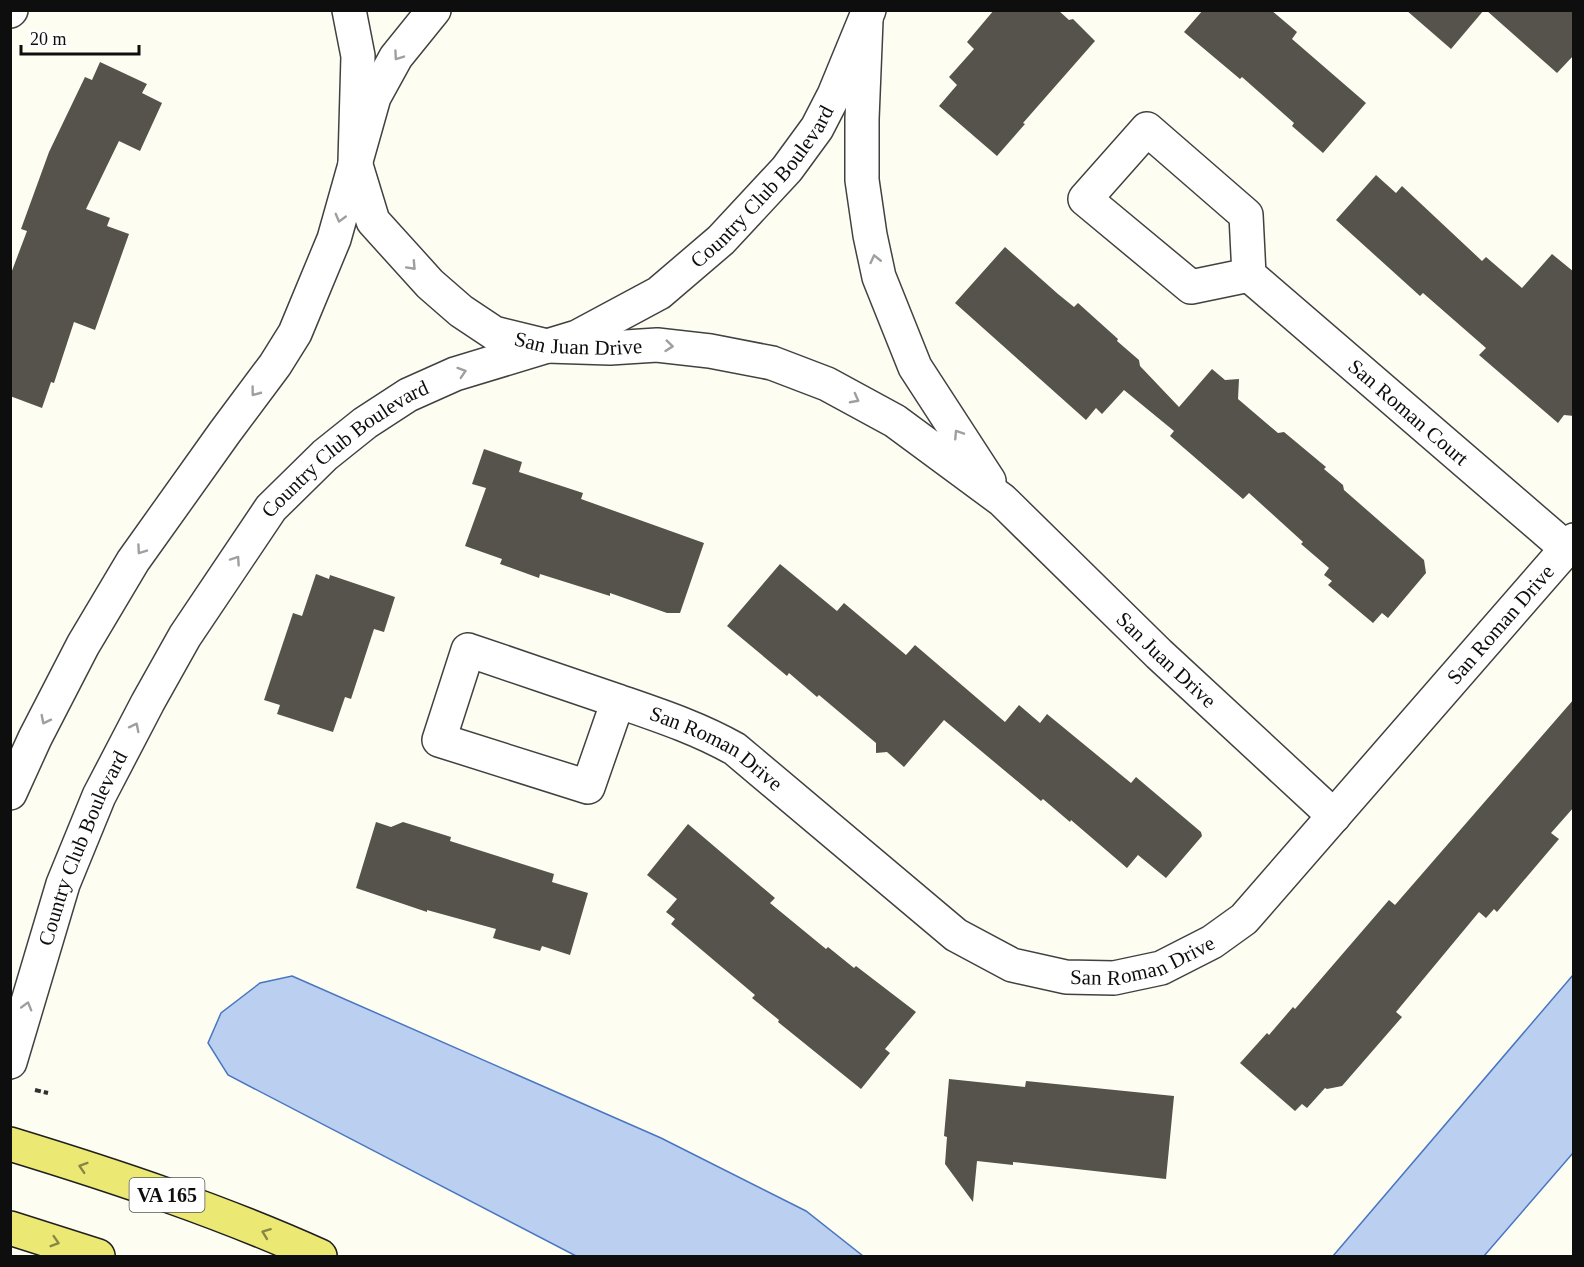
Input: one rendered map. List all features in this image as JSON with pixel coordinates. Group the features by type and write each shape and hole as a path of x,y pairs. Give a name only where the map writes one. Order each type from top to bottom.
{"main road":[{"name":"VA 165","path":"10,1144 167,1195 284,1240 320,1257"},
{"path":"10,1228 98,1257"}],"street":[{"name":"San Juan Drive","path":"349,10 358,56 356,162 374,221 430,284 461,311 494,333 547,346 610,348 657,345 710,351 772,363 826,384 895,420 1002,500 1159,654 1334,816"},
{"path":"10,793 35,738 83,645 134,561 296,333 334,239 374,97 396,57 434,10"},
{"name":"San Juan Drive","path":"866,13 862,180 879,277 915,367 1002,500"},
{"name":"Country Club Boulevard","path":"10,1062 63,884 99,796 185,636 271,508 325,455 357,429 408,395 455,374 577,337 659,293 721,240 788,169 817,128 834,94 866,13"},
{"path":"1146,129 1246,215 1249,275 1191,287 1085,199 1146,129"},
{"name":"San Roman Court","path":"1249,275 1570,544"},
{"name":"San Roman Drive","path":"618,701 588,788 439,740 468,650 618,701 705,732 735,749 956,935 1012,965 1066,977 1114,978 1161,968 1212,942 1244,919 1570,544"}],"water":[{"path":"1573,975 1573,1153 1484,1256 1333,1256"},
{"path":"292,976 661,1138 806,1211 863,1256 576,1256 228,1075 208,1043 221,1013 260,983"}],"building":[{"path":"994,10 1058,10 1069,20 1073,19 1095,41 997,156 939,106 957,85 949,77 974,49 967,42"},
{"path":"1203,10 1271,10 1297,32 1292,39 1366,103 1323,153 1292,126 1294,123 1242,77 1240,79 1184,32"},
{"path":"1406,10 1484,10 1451,49"},
{"path":"1486,10 1574,10 1574,55 1557,73"},
{"path":"100,62 147,84 142,93 162,103 140,151 119,141 86,209 110,218 107,226 129,234 95,330 74,322 54,383 51,382 42,408 10,396 10,276 27,231 21,229 49,152 85,77 92,80"},
{"path":"1376,175 1396,193 1402,186 1482,261 1486,257 1522,288 1552,254 1574,272 1574,416 1564,415 1558,423 1479,355 1486,348 1423,293 1420,296 1336,220"},
{"path":"1005,247 1058,294 1074,307 1078,303 1118,339 1117,341 1139,360 1140,366 1179,407 1212,369 1225,380 1239,379 1238,399 1278,433 1284,432 1326,467 1324,469 1343,485 1344,490 1424,560 1426,573 1388,618 1382,613 1373,623 1328,585 1332,581 1324,575 1329,568 1301,544 1303,542 1249,493 1243,499 1170,436 1174,431 1124,390 1102,414 1096,408 1086,420 955,303"},
{"path":"484,449 522,462 519,472 583,493 581,499 704,543 680,613 667,613 610,593 610,596 540,574 539,578 500,564 502,559 465,546 486,488 472,484"},
{"path":"780,564 837,611 844,603 906,655 915,645 1005,722 1019,705 1040,723 1047,714 1131,783 1136,777 1201,832 1202,836 1166,878 1138,855 1127,868 1071,820 1070,822 1043,799 1041,801 944,720 904,767 887,752 876,753 876,743 819,695 817,697 789,673 787,676 727,626"},
{"path":"316,574 329,579 330,575 395,597 384,632 374,629 351,699 345,697 333,732 277,714 280,705 264,700 293,613 302,616"},
{"path":"1574,699 1574,807 1551,833 1559,839 1497,912 1494,909 1486,918 1479,912 1396,1012 1402,1017 1342,1086 1325,1088 1307,1108 1302,1104 1295,1111 1240,1063 1267,1033 1269,1035 1293,1007 1295,1009 1389,900 1395,905"},
{"path":"376,822 391,827 403,822 451,837 450,841 554,874 552,882 588,893 570,955 542,946 540,951 493,938 496,929 427,910 427,912 356,888"},
{"path":"688,824 775,898 770,903 826,949 828,947 854,968 856,966 916,1012 885,1049 890,1053 861,1089 778,1022 779,1020 752,998 755,995 671,924 675,919 666,912 677,899 647,875"},
{"path":"949,1079 1025,1087 1026,1081 1174,1096 1166,1179 1013,1162 1013,1165 977,1161 973,1202 945,1164 947,1137 944,1136"}]}
